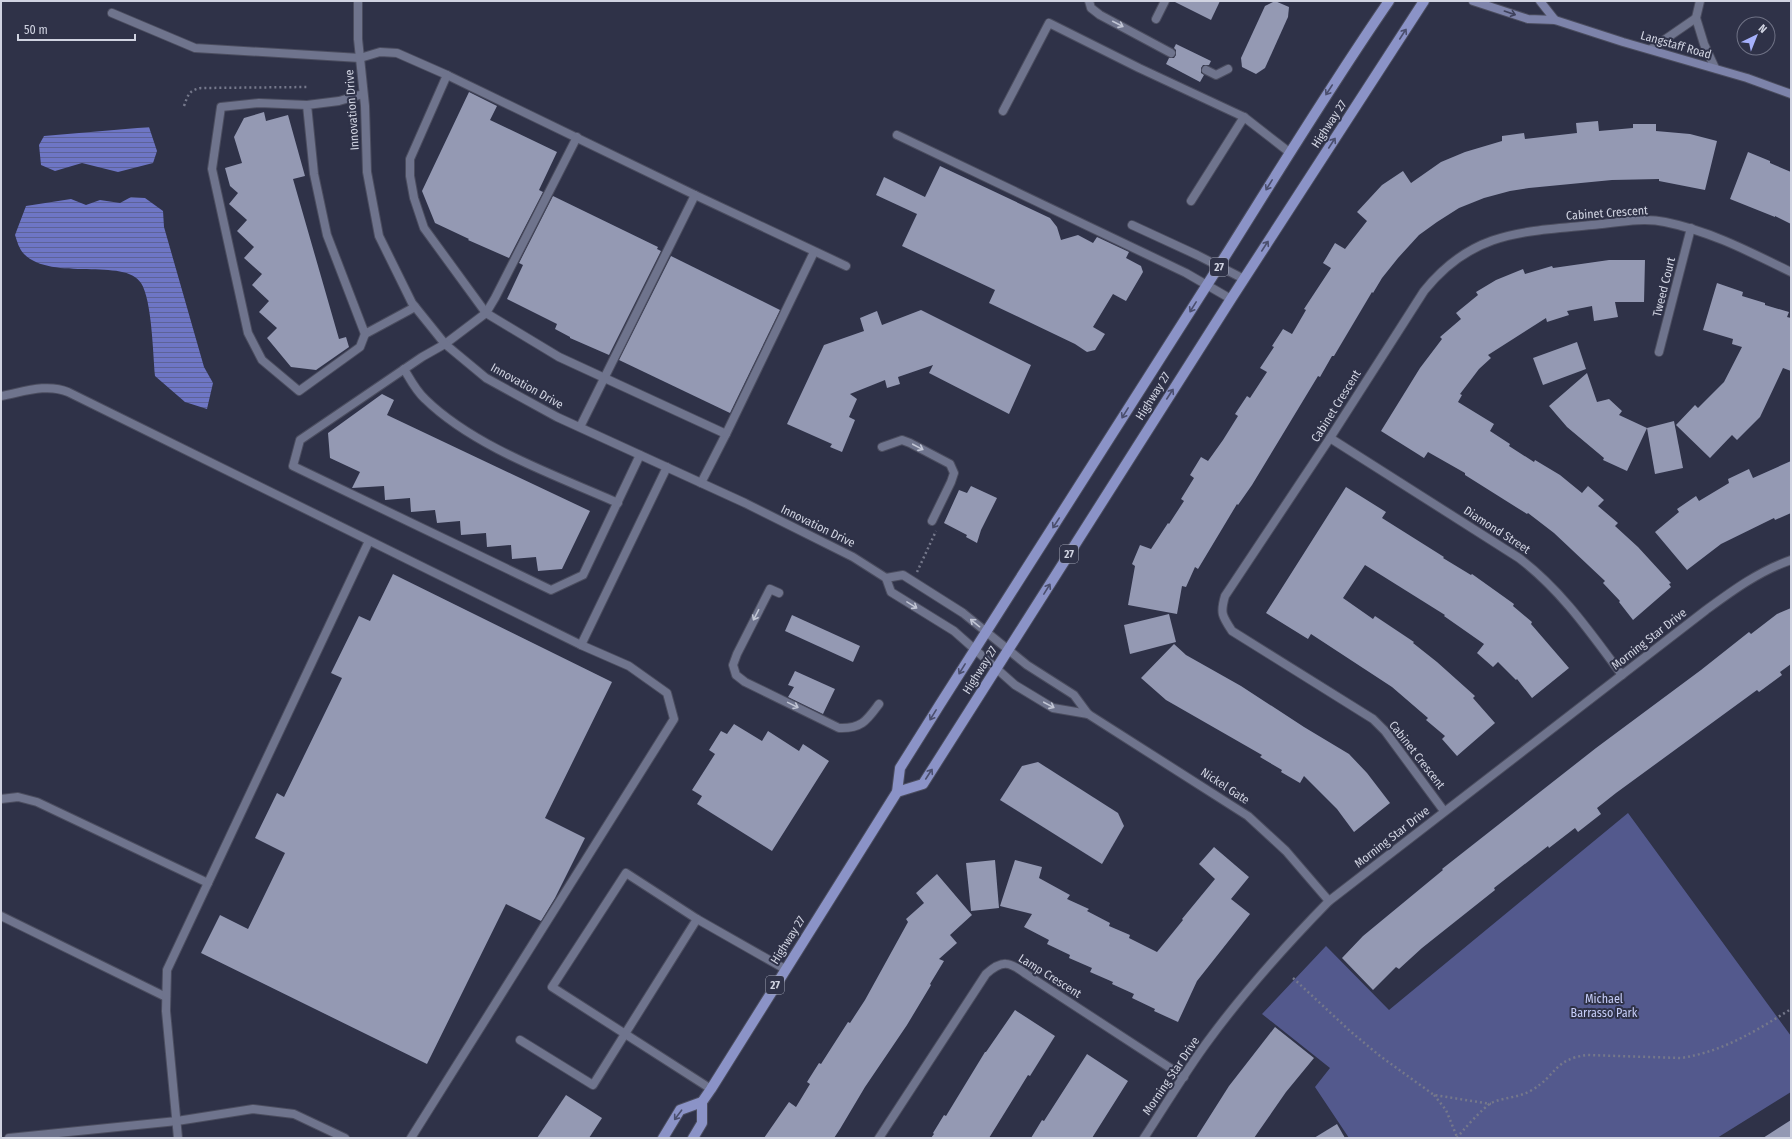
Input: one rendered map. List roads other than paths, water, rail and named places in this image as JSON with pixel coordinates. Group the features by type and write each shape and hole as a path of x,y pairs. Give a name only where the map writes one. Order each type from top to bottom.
{"main road":[{"name":"Highway 27","path":"702,1102 897,792 900,768 1219,266 1289,152 1350,57 1389,1"},
{"name":"Highway 27","path":"897,792 923,784 1231,298 1424,1"},
{"path":"663,1138 680,1110 702,1102 702,1123 693,1138"}],"street":[{"name":"Innovation Drive","path":"358,1 358,39 364,94 367,172 379,236 415,307 445,344 486,378 580,427 745,503 854,557 886,578 891,592 954,631 975,649"},
{"path":"1089,1 1091,8 1100,15 1171,53"},
{"path":"1156,19 1165,1"},
{"name":"Langstaff Road","path":"1473,1 1528,19 1555,20 1623,42 1715,68 1791,94"},
{"path":"1540,1 1555,20"},
{"path":"1700,1 1696,18 1704,44 1715,68"},
{"path":"112,13 196,48 360,58 380,52 397,53 447,75 846,266"},
{"path":"1651,50 1696,18"},
{"path":"1003,111 1049,23 1139,68 1244,117 1289,152"},
{"path":"1206,70 1216,74 1228,69"},
{"path":"447,75 410,159 410,176 414,198 424,228 486,313 559,357 726,434"},
{"path":"307,105 314,174 327,236 364,334 360,347 299,391 262,360 248,333 212,169 221,107 259,104 307,105 339,101 364,94"},
{"path":"1191,201 1244,117"},
{"path":"897,135 1179,269 1231,298"},
{"path":"577,137 486,313 445,344 404,369 300,440 293,466 551,590 583,575 640,455"},
{"path":"580,427 695,195"},
{"name":"Cabinet Crescent","path":"1444,811 1385,731 1373,720 1232,630 1223,618 1221,608 1225,596 1330,438 1424,291 1438,274 1468,251 1498,238 1523,232 1632,221 1662,221 1691,228 1732,243 1791,272"},
{"path":"1132,225 1244,279"},
{"name":"Tweed Court","path":"1659,352 1691,228"},
{"path":"701,483 814,252"},
{"path":"364,334 415,307"},
{"path":"404,369 424,398 456,426 503,452 618,503"},
{"path":"1,396 43,388 60,389 581,645 629,666 667,693 674,719 411,1138"},
{"name":"Diamond Street","path":"1330,438 1519,558 1538,573 1557,590 1622,674"},
{"path":"882,447 902,440 950,464 954,473 952,482 932,521"},
{"path":"581,645 667,467"},
{"path":"178,1138 168,1043 166,997 167,970 369,541"},
{"name":"Morning Star Drive","path":"1144,1138 1208,1042 1232,1011 1307,923 1329,901 1622,674 1732,591 1770,569 1791,560"},
{"path":"886,578 902,575 963,614 1008,650"},
{"path":"780,593 770,589 733,664 736,675 746,682 840,728 852,728 867,720 879,704"},
{"name":"Nickel Gate","path":"975,649 1015,685 1053,708 1088,714"},
{"name":"Nickel Gate","path":"1008,650 1027,665 1074,695 1088,714 1248,816 1286,851 1329,901"},
{"path":"1,799 18,797 37,802 208,883"},
{"path":"711,1089 552,987 626,873 698,919 786,969"},
{"path":"1,916 166,997"},
{"path":"520,1040 593,1084 698,919"},
{"name":"Lamp Crescent","path":"879,1138 986,974 995,966 1005,963 1014,965 1184,1077"},
{"path":"9,1138 176,1121 253,1109 294,1114 345,1138"}],"park label":[{"name":"Michael Barrasso Park","path":"1604,1006"}]}
